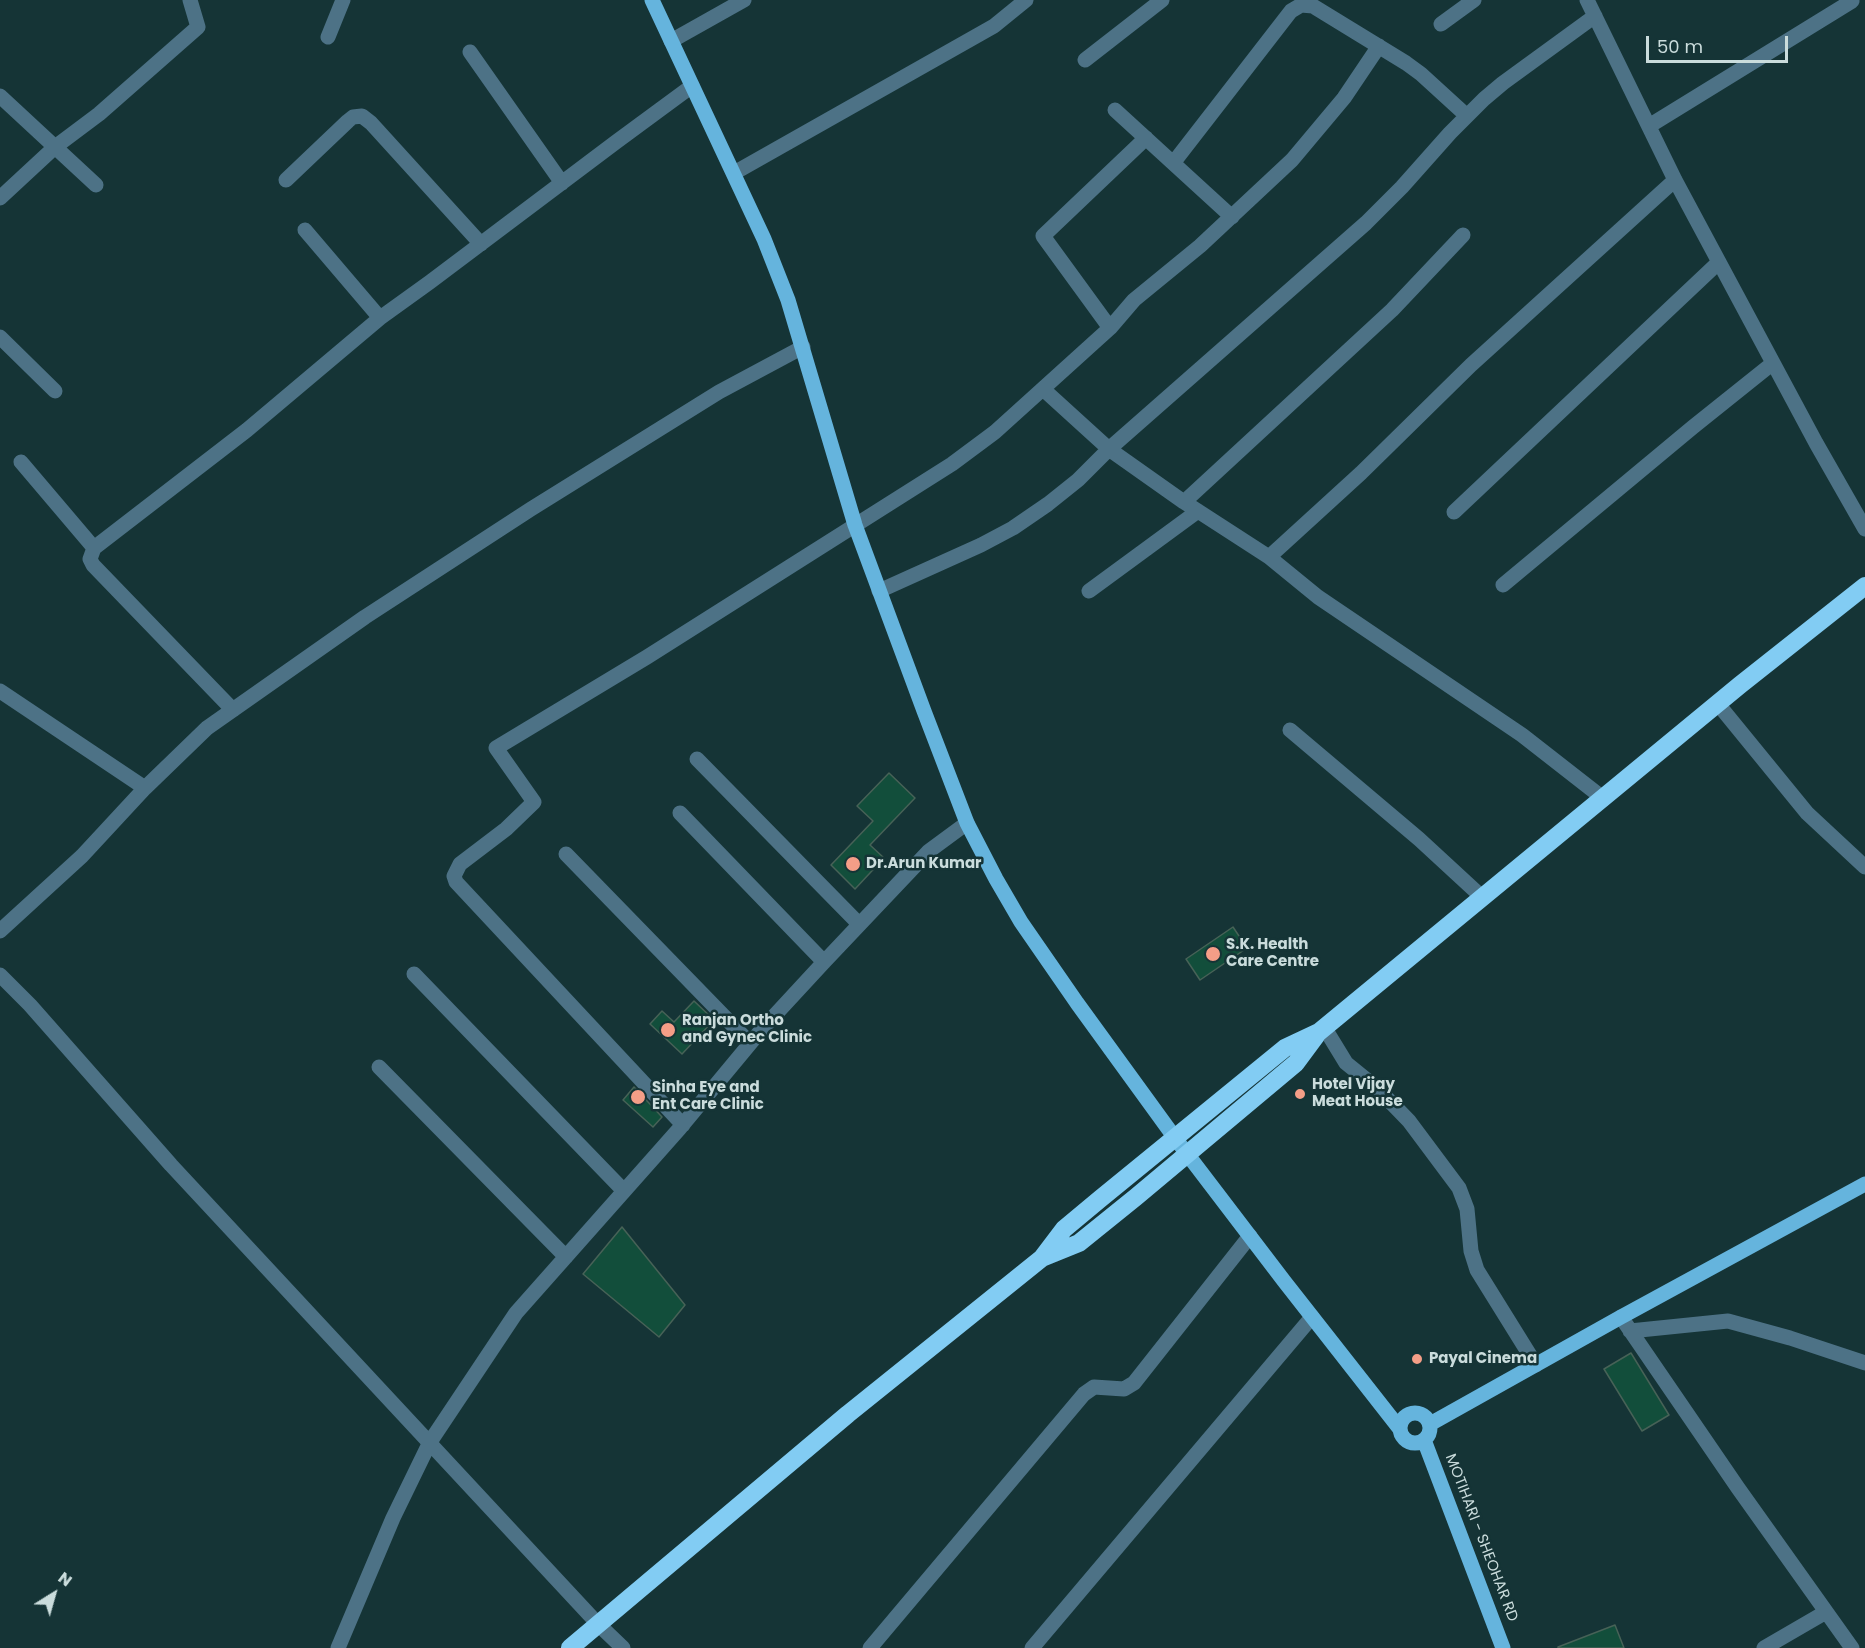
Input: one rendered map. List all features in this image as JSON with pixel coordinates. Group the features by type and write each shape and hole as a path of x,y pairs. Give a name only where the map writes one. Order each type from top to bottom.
{"highway":[{"path":"570,1648 848,1414 1042,1258 1064,1229 1286,1048 1322,1029 1865,586"},
{"path":"1042,1258 1078,1243 1187,1155 1296,1063 1322,1029"}],"main road":[{"path":"652,0 764,239 788,300 855,525 968,824 996,879 1021,922 1077,1003 1187,1155 1400,1429 1403,1436 1417,1443 1425,1440 1429,1436 1430,1424 1426,1416 1418,1413 1409,1414 1402,1420 1400,1429"},
{"path":"1430,1424 1865,1184"},
{"name":"MOTIHARI - SHEOHAR RD","path":"1425,1440 1503,1648"}],"street":[{"path":"0,198 55,147 99,114 198,27 190,0"},
{"path":"328,37 342,0"},
{"path":"671,41 744,0"},
{"path":"734,173 994,26 1026,0"},
{"path":"1085,60 1162,0"},
{"path":"1441,24 1474,0"},
{"path":"1587,0 1675,180 1865,530"},
{"path":"1649,126 1852,1"},
{"path":"1174,162 1284,20 1296,7 1307,4 1379,46 1421,74 1467,116"},
{"path":"879,591 973,549 1013,528 1078,480 1109,449 1366,223 1467,116 1503,83 1595,16"},
{"path":"683,1125 456,882 454,876 460,864 506,829 534,802 496,748 647,657 952,464 995,432 1110,328 1134,300 1200,246 1284,168 1344,98 1379,46"},
{"path":"470,52 562,183"},
{"path":"233,710 93,565 90,559 94,548 247,430 380,318 692,86"},
{"path":"0,96 96,185"},
{"path":"1115,110 1232,217"},
{"path":"286,180 348,121 353,117 362,116 371,123 481,244"},
{"path":"1110,328 1043,236 1146,138"},
{"path":"1269,557 1361,473 1471,364 1675,180"},
{"path":"305,230 380,318"},
{"path":"1184,502 1392,310 1462,235"},
{"path":"1454,512 1719,262"},
{"path":"3,346 55,391"},
{"path":"0,931 82,856 145,788 207,728 365,616 531,509 719,392 803,347"},
{"path":"1503,585 1773,363"},
{"path":"1043,389 1109,449 1184,502 1269,557 1318,597 1522,735 1604,799"},
{"path":"21,462 94,548"},
{"path":"1089,591 1198,511"},
{"path":"0,692 145,788"},
{"path":"1718,704 1807,813 1865,867"},
{"path":"1290,730 1419,839 1482,898"},
{"path":"696,759 859,924"},
{"path":"680,813 824,962"},
{"path":"339,1648 393,1518 430,1442 516,1313 683,1125 750,1043 859,924 929,851 968,824"},
{"path":"566,854 750,1043"},
{"path":"414,974 624,1191"},
{"path":"0,975 30,1005 171,1165 598,1624 623,1648"},
{"path":"1322,1029 1346,1062 1378,1089 1409,1121 1459,1188 1467,1209 1473,1261 1536,1365"},
{"path":"379,1067 566,1257"},
{"path":"870,1648 1084,1394 1094,1387 1124,1389 1134,1383 1250,1236"},
{"path":"1032,1648 1312,1317"},
{"path":"1621,1317 1852,1648"},
{"path":"1630,1331 1728,1321 1790,1338 1865,1363"},
{"path":"1764,1648 1826,1612"}],"building":[{"path":"889,773 915,798 870,845 884,858 855,889 831,865 873,821 857,806"},
{"path":"1233,927 1247,948 1200,980 1186,959"},
{"path":"694,1001 714,1020 682,1054 650,1024 662,1011 674,1022"},
{"path":"634,1087 662,1117 653,1127 623,1100"},
{"path":"622,1227 685,1305 659,1337 583,1274"},
{"path":"1631,1353 1669,1415 1642,1431 1604,1369"},
{"path":"1615,1625 1624,1648 1558,1648 1558,1647"}],"place":[{"name":"Dr.Arun Kumar","path":"853,864"},
{"name":"S.K. Health Care Centre","path":"1213,954"},
{"name":"Ranjan Ortho and Gynec Clinic","path":"668,1030"},
{"name":"Hotel Vijay Meat House","path":"1300,1094"},
{"name":"Sinha Eye and Ent Care Clinic","path":"638,1097"},
{"name":"Payal Cinema","path":"1417,1359"}]}
